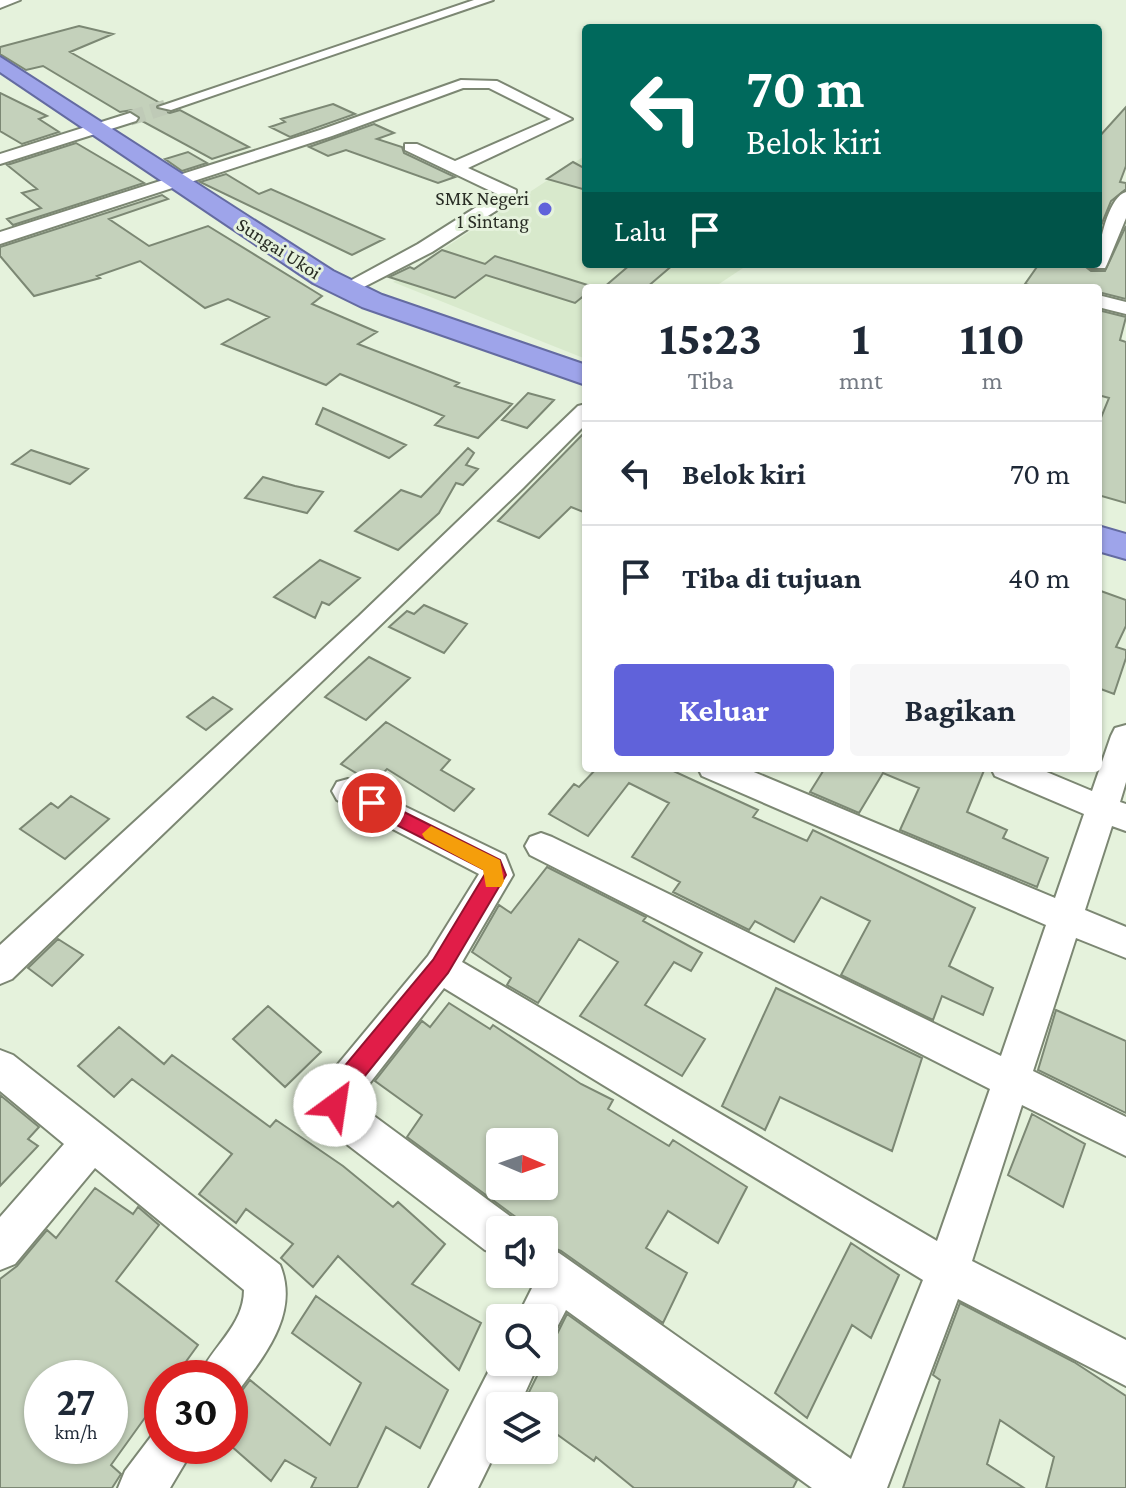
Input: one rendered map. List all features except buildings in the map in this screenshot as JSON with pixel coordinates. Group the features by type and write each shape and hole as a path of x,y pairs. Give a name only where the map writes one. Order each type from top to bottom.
{"highway":[{"name":"Sungai Ukoi","path":"4,69 101,127 310,268 347,288 457,332 582,375"},
{"path":"1102,539 1126,547"}],"street":[{"path":"0,4 14,0"},
{"path":"166,107 487,0"},
{"path":"0,238 326,133 461,84 492,84 564,119 456,167"},
{"path":"0,159 130,118"},
{"path":"347,288 425,248 510,194 411,147"},
{"path":"1102,254 1126,197"},
{"path":"1102,302 1126,308"},
{"path":"0,968 261,720 453,546 582,415"},
{"path":"863,1488 948,1271 1064,916 1115,813 1126,736"},
{"path":"722,772 1126,943"},
{"path":"1016,772 1115,813"},
{"path":"348,791 493,865 496,875 491,887 440,967 337,1094 335,1105 341,1116 486,1225"},
{"path":"541,846 1011,1083 1126,1137"},
{"path":"440,967 948,1271 1126,1364"},
{"path":"0,1068 265,1280 268,1301 257,1326 233,1360"},
{"path":"0,1249 92,1141"},
{"path":"558,1279 852,1488"},
{"path":"453,1488 510,1376"},
{"path":"142,1488 159,1464"}],"shaded area":[{"name":"SMK Negeri 1 Sintang","path":"582,158 582,268 743,268 719,284 582,284 582,357 393,282"}],"tunnel":[{"path":"130,118 166,107"}],"slow traffic":[{"path":"431,834 493,865 494,881"}],"place":[{"name":"SMK Negeri 1 Sintang","path":"545,209"}],"route":[{"path":"335,1105 337,1094 440,967 496,875 493,865 372,803"}]}
